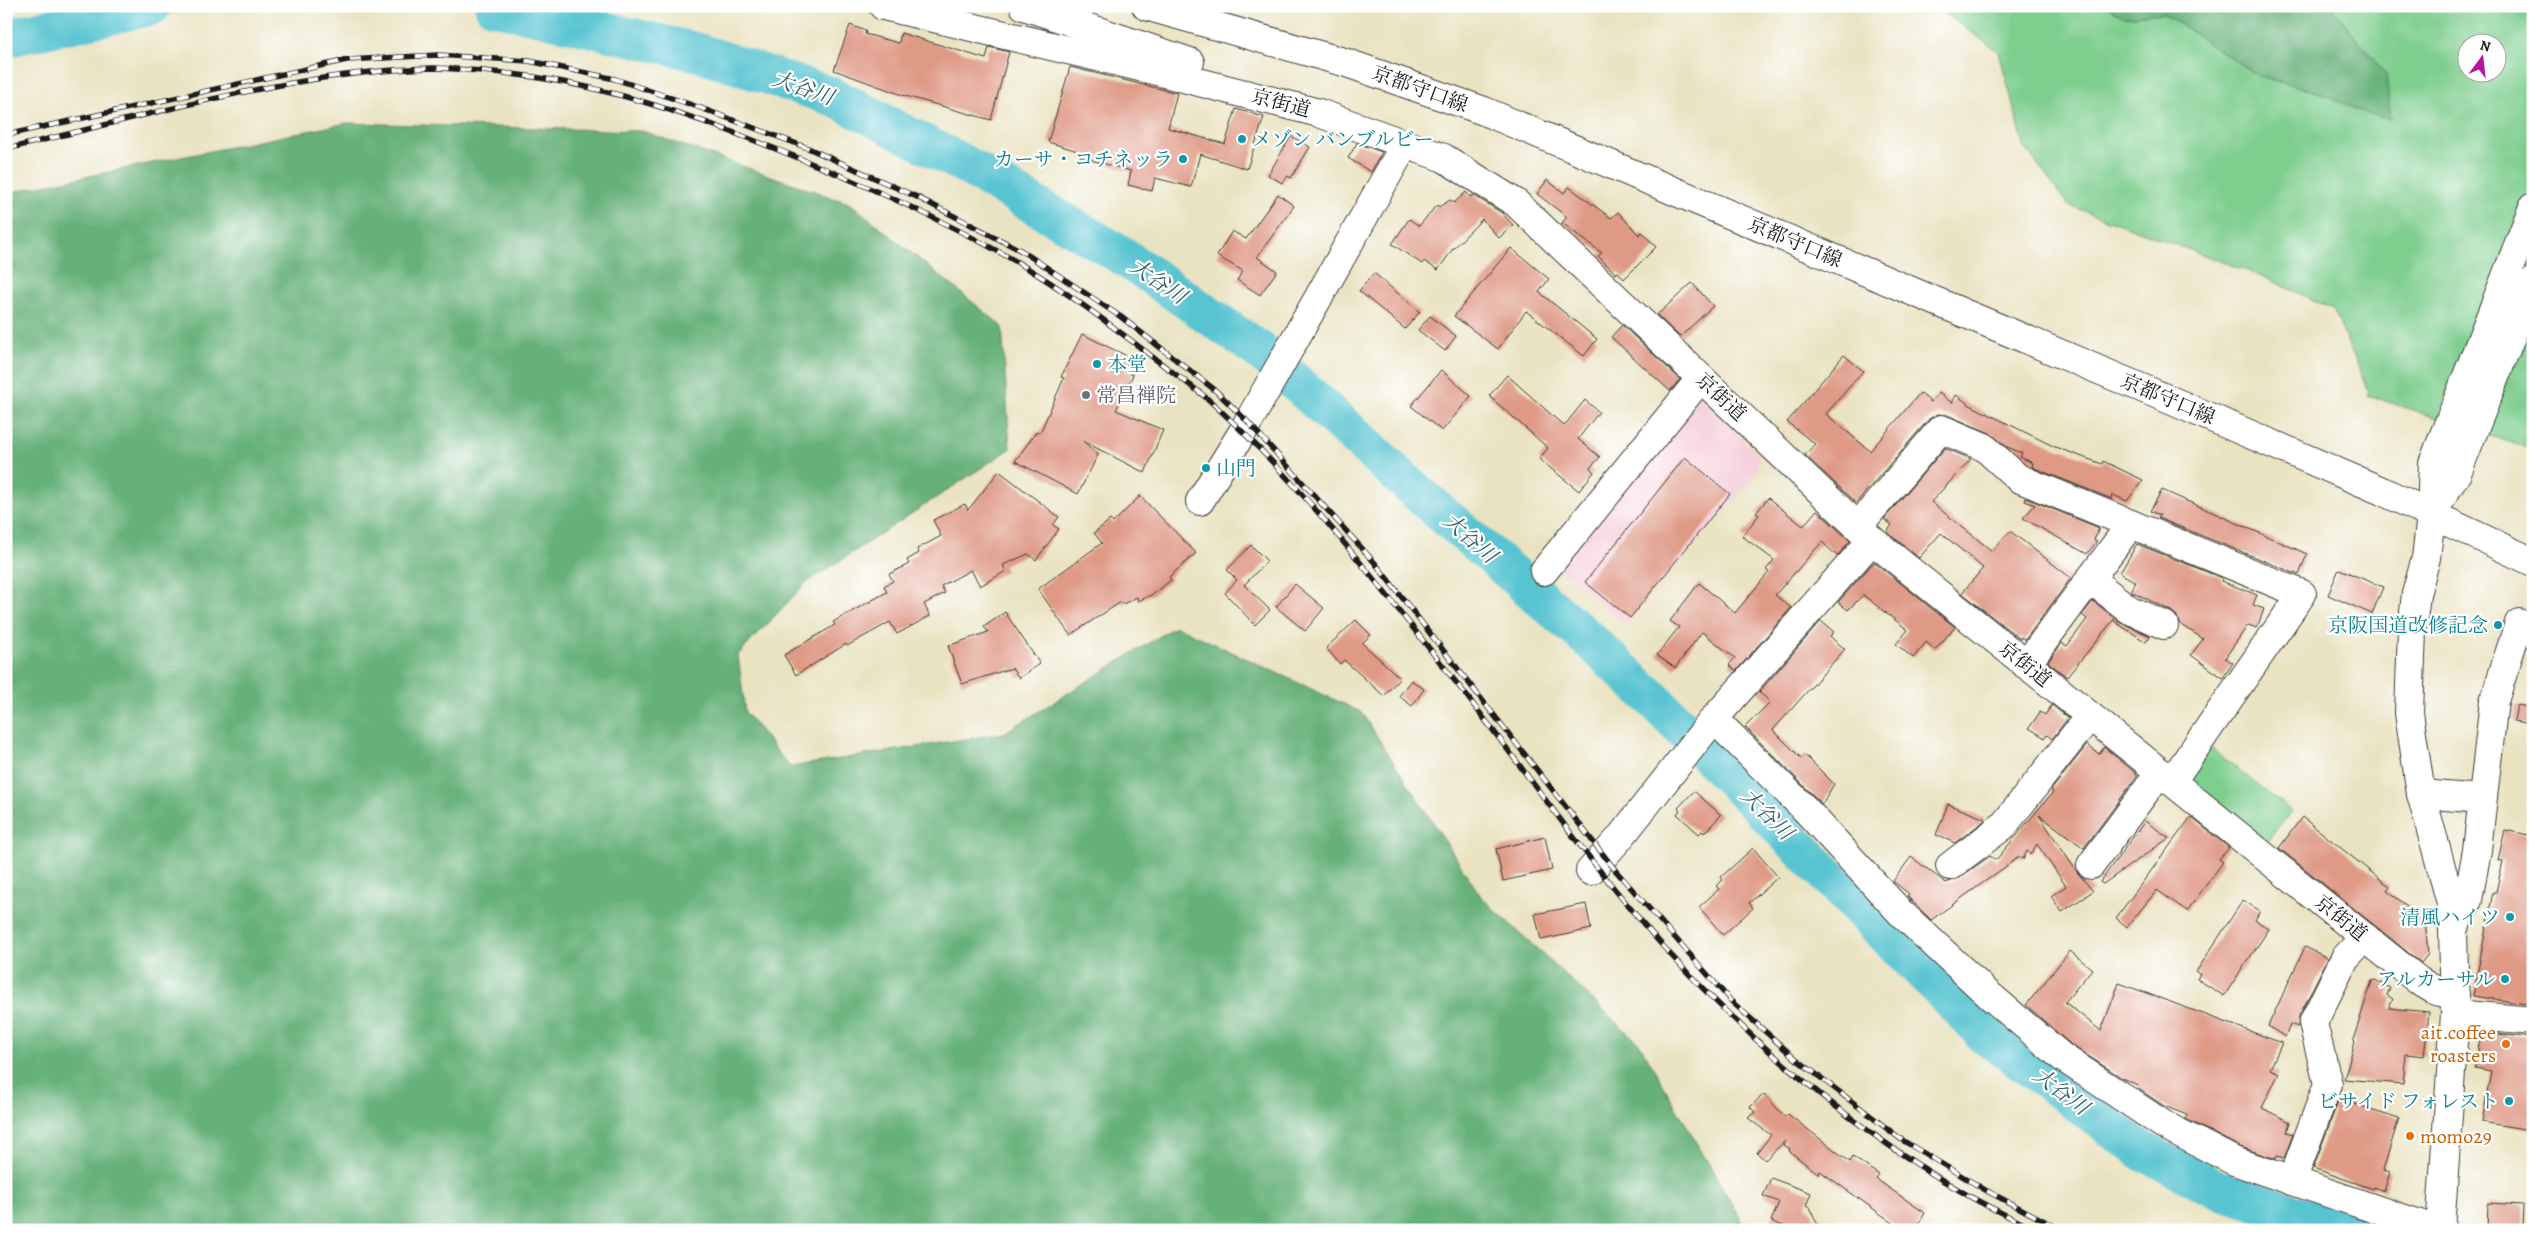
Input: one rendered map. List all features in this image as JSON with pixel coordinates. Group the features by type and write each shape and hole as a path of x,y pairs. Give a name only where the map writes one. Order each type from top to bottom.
{"street":[{"name":"京街道","path":"882,6 1319,113 1444,158 1516,203 1865,533 2089,717 2166,776 2419,982 2455,1004 2533,1022"},
{"path":"1024,6 1223,73 1319,113"},
{"name":"京都守口線","path":"1146,6 1348,63 1484,111 2382,491 2533,562"},
{"path":"1200,501 1296,339 1405,144"},
{"path":"1713,720 1811,816 1901,913 1988,994 2062,1057 2164,1125 2234,1161 2439,1230 2455,1004 2454,929 2451,903 2421,794 2409,713 2409,671 2416,594 2426,558 2431,515 2433,463 2533,207"},
{"path":"2431,515 2457,473 2533,281"},
{"path":"1544,571 1701,378"},
{"path":"1590,870 1619,839 1865,533 1941,429 1984,447 2018,478 2302,594 2166,776 2091,865"},
{"path":"2026,665 2131,524"},
{"path":"2090,580 2130,610 2164,625"},
{"path":"2454,929 2468,900 2494,701 2519,624"},
{"path":"1950,866 2003,826 2089,717"},
{"path":"2421,794 2482,799"},
{"path":"2292,1181 2328,1084 2313,1023 2345,958 2365,937"}],"shaded area":[{"path":"1700,396 1759,455 1757,473 1625,625 1557,567"}],"green space":[{"path":"1934,6 2107,6 2124,17 2163,13 2258,76 2322,93 2366,114 2386,75 2331,6 2533,6 2533,450 2367,395 2369,391 2333,309 2261,276 2068,205 2024,146 1999,52"},
{"path":"2107,6 2331,6 2386,75 2391,119 2366,114 2322,93 2258,76 2163,13 2124,17"},
{"path":"347,123 642,131 851,204 1002,326 1010,449 806,583 738,655 745,712 790,767 1004,733 1176,626 1361,712 1482,898 1639,1043 1747,1230 6,1230 6,193"},
{"path":"2211,748 2291,811 2266,842 2186,780"}],"building":[{"path":"850,25 866,31 865,34 899,43 901,33 986,59 989,47 1009,52 991,120 902,95 834,70"},
{"path":"1070,67 1177,93 1168,128 1225,144 1236,109 1264,117 1247,169 1200,154 1191,187 1155,178 1152,191 1128,185 1131,171 1080,157 1081,152 1048,142"},
{"path":"1291,136 1310,147 1291,178 1288,176 1282,183 1268,175"},
{"path":"1357,143 1382,152 1371,172 1348,158"},
{"path":"1547,180 1564,193 1569,187 1611,218 1618,212 1639,235 1642,232 1656,247 1624,279 1618,272 1616,274 1598,256 1602,253 1562,223 1567,217 1537,194"},
{"path":"1466,192 1470,197 1473,195 1502,213 1513,225 1499,238 1482,219 1452,250 1438,270 1424,261 1422,264 1392,244 1409,219 1419,226 1437,205 1439,207 1450,200 1454,203"},
{"path":"1278,194 1294,206 1257,257 1277,271 1260,295 1237,280 1243,271 1217,256 1232,231 1246,239"},
{"path":"1511,248 1549,279 1539,292 1597,339 1584,356 1526,311 1498,349 1454,316"},
{"path":"1374,273 1420,312 1405,329 1359,291"},
{"path":"1692,283 1713,306 1680,337 1657,315"},
{"path":"1430,316 1456,336 1445,351 1418,330"},
{"path":"1622,325 1680,379 1670,391 1611,337"},
{"path":"1082,334 1131,358 1124,371 1133,375 1116,410 1163,430 1145,473 1083,441 1098,455 1078,494 1015,461 1037,431 1040,433 1064,378 1061,377"},
{"path":"1844,355 1863,371 1826,414 1870,451 1920,393 1931,402 1939,393 1952,403 1956,395 1970,405 2055,447 2102,464 2103,461 2143,480 2127,501 2113,495 2112,499 2032,467 2033,463 2020,457 2022,453 2007,447 1990,433 1947,415 1938,414 1929,419 1856,503 1805,455 1815,444 1787,422"},
{"path":"1441,370 1471,396 1442,431 1411,406"},
{"path":"1507,375 1564,426 1585,400 1599,412 1578,439 1600,457 1590,468 1594,472 1579,491 1539,459 1548,448 1489,396"},
{"path":"1945,448 1971,459 1931,502 1992,551 2010,531 2071,578 2025,640 2021,637 2020,639 1962,593 1983,568 1941,533 1919,558 1887,532 1892,525 1884,519"},
{"path":"1685,457 1730,494 1630,618 1585,582"},
{"path":"999,471 1059,517 1053,525 1059,529 1036,560 1028,554 1003,565 1006,571 980,586 971,570 941,586 945,593 924,604 930,616 897,634 890,622 847,646 846,644 796,675 784,655 835,625 833,622 887,592 884,586 893,581 889,574 909,564 907,560 919,553 917,549 941,536 933,520 965,504 968,510"},
{"path":"2162,490 2307,554 2299,575 2158,518 2160,515 2150,511"},
{"path":"1140,496 1196,553 1169,577 1171,580 1155,593 1138,601 1137,597 1123,604 1121,602 1070,635 1038,589 1102,543 1094,533 1110,520 1113,523"},
{"path":"1768,498 1803,526 1817,510 1850,541 1837,556 1822,542 1775,595 1791,608 1736,671 1729,665 1735,658 1702,632 1675,668 1657,655 1679,627 1670,621 1699,583 1735,613 1769,572 1766,570 1774,560 1742,536 1759,515 1756,513"},
{"path":"2026,498 2099,528 2094,540 2097,541 2087,554 2023,518 2035,505 2025,501"},
{"path":"2137,544 2222,578 2221,581 2257,595 2253,605 2264,609 2257,628 2248,625 2225,658 2233,663 2223,678 2191,655 2203,639 2179,623 2177,616 2171,611 2131,591 2136,582 2120,573"},
{"path":"1251,545 1267,561 1244,585 1270,610 1255,625 1225,593 1237,580 1227,570"},
{"path":"1874,562 1955,627 1935,650 1926,642 1913,658 1896,644 1908,630 1863,595 1848,610 1838,602"},
{"path":"2339,569 2383,587 2372,614 2328,595"},
{"path":"1295,584 1324,608 1305,631 1276,607"},
{"path":"2093,601 2115,618 2067,677 2048,662 2062,643 2067,646 2087,619 2082,615"},
{"path":"1005,612 1040,664 1019,678 1012,668 962,684 948,646 988,632 984,627"},
{"path":"2116,619 2150,636 2146,642 2114,621"},
{"path":"1356,620 1371,635 1362,643 1400,678 1384,696 1344,660 1340,664 1326,648"},
{"path":"1821,621 1834,632 1830,636 1845,649 1773,730 1801,758 1805,755 1834,784 1822,804 1745,727 1770,702 1759,692"},
{"path":"1411,680 1424,689 1412,706 1399,696"},
{"path":"2052,705 2068,718 2052,739 2047,735 2045,738 2029,728 2040,712 2045,715"},
{"path":"2517,705 2533,708 2533,724 2514,721"},
{"path":"2087,745 2099,754 2104,747 2138,775 2084,848 2039,815 2077,872 2093,891 2062,912 2051,896 2066,886 2037,844 2031,854 2027,851 2023,859 2019,857 1931,920 1907,896 1909,894 1893,881 1911,857 1946,883 1959,878 1990,856 1996,860 2053,792 2051,790"},
{"path":"1694,791 1721,815 1704,833 1702,831 1699,834 1677,814 1680,810 1678,808"},
{"path":"1948,804 1985,819 1955,843 1936,835"},
{"path":"2191,817 2229,848 2219,859 2223,862 2187,911 2157,890 2127,927 2116,918"},
{"path":"2302,817 2390,887 2387,891 2425,919 2428,954 2421,963 2279,848"},
{"path":"2145,821 2169,838 2103,884 2100,882"},
{"path":"2505,830 2533,836 2533,1005 2473,996 2493,892 2496,892 2503,861 2498,860"},
{"path":"1545,837 1552,870 1503,881 1496,849"},
{"path":"1753,848 1778,877 1749,903 1753,908 1723,935 1699,907 1719,889 1716,886 1723,880 1721,877"},
{"path":"2243,900 2260,911 2255,920 2269,929 2224,996 2197,979 2200,974 2196,972"},
{"path":"1586,904 1591,929 1541,940 1535,914"},
{"path":"2305,947 2328,958 2299,1016 2298,1027 2290,1024 2285,1037 2268,1026"},
{"path":"2070,951 2092,969 2065,1002 2101,1031 2119,983 2282,1043 2270,1069 2279,1073 2262,1108 2290,1122 2287,1132 2293,1134 2284,1158 2277,1156 2276,1159 2240,1147 2186,1119 2187,1115 2164,1106 2137,1088 2138,1085 2124,1079 2071,1045 2026,1005"},
{"path":"2375,980 2390,988 2387,995 2393,999 2389,1008 2429,1012 2424,1056 2406,1054 2403,1084 2344,1079 2355,1042 2353,1040 2372,981"},
{"path":"2481,1032 2533,1038 2533,1111 2530,1130 2482,1122 2491,1071 2475,1068"},
{"path":"1764,1094 1785,1117 1788,1114 1850,1162 1853,1157 1879,1175 1876,1179 1925,1213 1915,1230 1903,1230 1820,1171 1819,1174 1789,1151 1790,1149 1784,1145 1786,1140 1765,1160 1757,1153 1771,1135 1748,1118 1755,1112 1750,1107"},
{"path":"2339,1099 2399,1118 2383,1170 2390,1172 2384,1191 2313,1168"},
{"path":"1771,1178 1811,1193 1806,1206 1810,1208 1820,1230 1792,1230 1771,1221 1779,1202 1763,1196"},
{"path":"2488,1203 2523,1205 2522,1230 2487,1230"}],"waterway":[{"name":"大谷川","path":"6,38 152,6"},
{"name":"大谷川","path":"494,6 697,52 831,96 962,163 1123,256 1263,353 1419,494 1587,638 1653,699 1983,1033 2141,1150 2223,1191 2346,1230"}],"railway":[{"path":"6,135 347,60 438,55 529,61 615,79 698,107 808,148 917,197 1022,251 1121,317 1215,390 1248,422 1375,563 1616,871 1731,1001 1795,1058 1902,1140 1987,1191 2062,1230"},
{"path":"6,149 218,98 325,78 379,71 433,68 482,71 554,80 589,87 690,117 791,155 857,183 922,212 986,245 1034,272 1068,295 1194,388 1243,432 1275,465 1338,535 1397,608 1641,921 1703,989 1738,1022 1810,1086 1888,1144 1969,1196 2035,1230"}],"place":[{"name":"メゾン バンブルビー","path":"1242,139"},
{"name":"カーサ・コチネッラ","path":"1183,159"},
{"name":"本堂","path":"1097,364"},
{"name":"常昌禅院","path":"1086,395"},
{"name":"山門","path":"1206,468"},
{"name":"京阪国道改修記念","path":"2498,625"},
{"name":"清風ハイツ","path":"2510,917"},
{"name":"アルカーサル","path":"2505,979"},
{"name":"ait.coffee roasters","path":"2506,1044"},
{"name":"ビサイド フォレスト","path":"2509,1101"},
{"name":"momo29","path":"2410,1136"}]}
